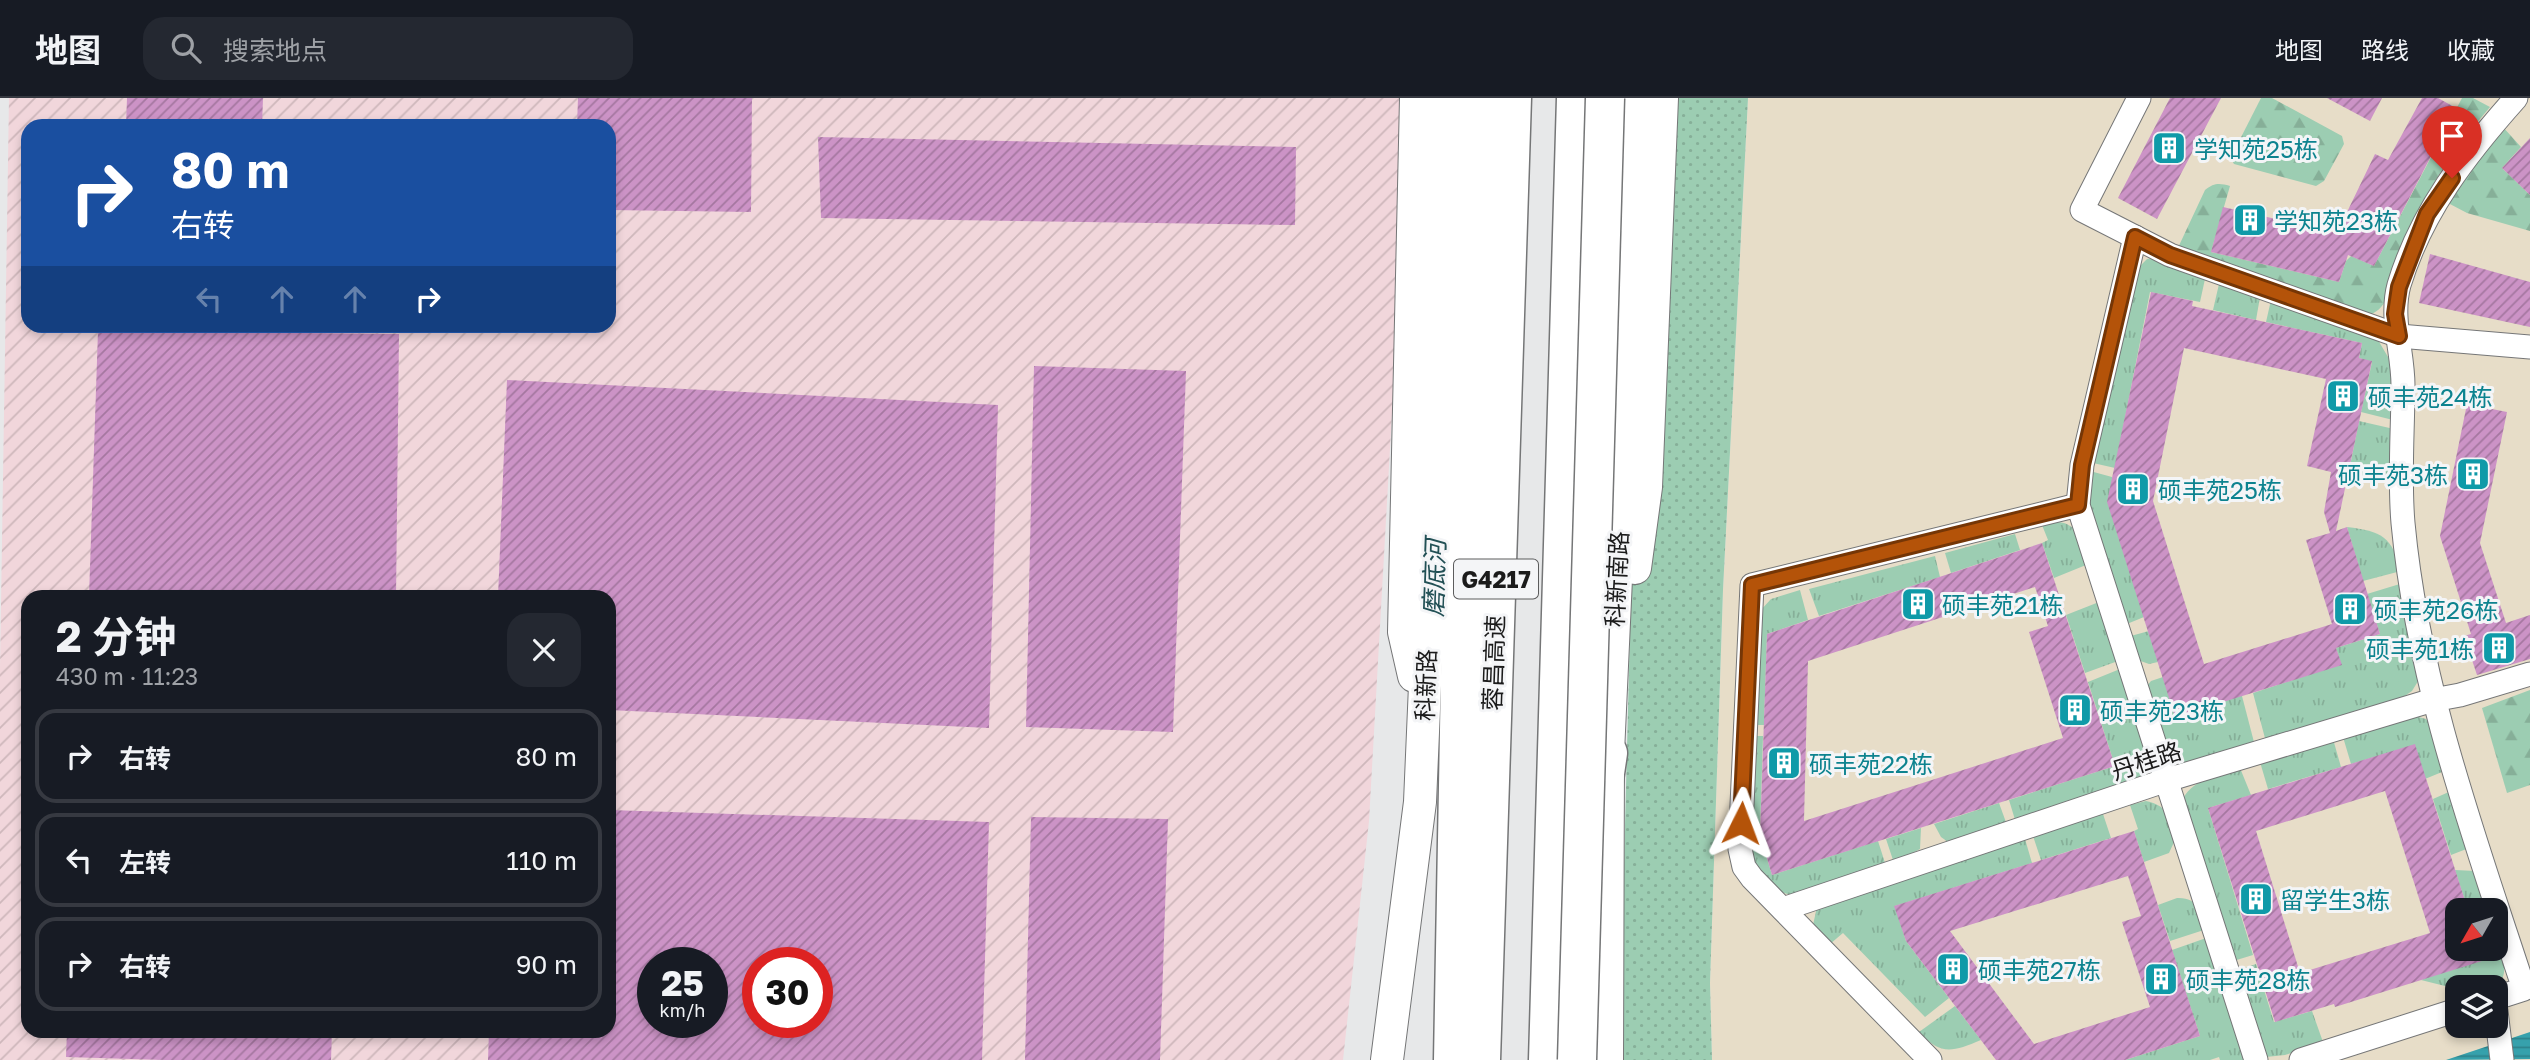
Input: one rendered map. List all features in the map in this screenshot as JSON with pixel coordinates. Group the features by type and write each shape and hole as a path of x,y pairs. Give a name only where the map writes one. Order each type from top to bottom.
{"highway":[{"path":"1453,1060 1462,580 1476,98"},
{"name":"蓉昌高速","path":"1481,1060 1513,98"},
{"name":"G4217","path":"1548,1060 1576,98"},
{"path":"1577,1060 1605,98"},
{"path":"1562,1060 1608,753"}],"main road":[{"path":"1416,98 1404,632 1423,720"},
{"name":"科新路","path":"1387,1060 1420,802 1441,313 1444,98"},
{"name":"科新南路","path":"1607,1060 1608,753 1638,98"},
{"path":"1608,753 1646,487 1662,98"}],"street":[{"path":"2139,98 2082,210 2170,255 2399,336 2530,347"},
{"path":"2508,994 2524,989 2455,778 2433,699 2409,570 2403,520 2403,369 2395,314 2399,287 2427,214 2489,127 2516,98"},
{"path":"2135,237 2082,465 2078,505 2256,1060"},
{"path":"1930,1060 1744,867 1740,849 1752,585 2078,505"},
{"name":"丹桂路","path":"1783,909 2167,780 2433,699 2460,695 2530,674"},
{"path":"2301,1060 2445,1014"},
{"path":"2499,1038 2502,1060"}],"shaded area":[{"path":"9,98 1400,98 1397,325 1369,821 1343,1060 0,1060 0,669"},
{"path":"1748,98 2530,98 2530,1060 1712,1060 1710,983 1723,590"}],"green space":[{"path":"1648,98 1748,98 1723,590 1710,983 1712,1060 1619,1060 1637,358"},
{"path":"2261,98 2272,98 2342,136 2344,144 2324,181 2316,186 2234,164 2231,159 2234,151"},
{"path":"2462,98 2473,98 2490,107 2436,179 2407,235 2386,299 2374,313 2367,316 2176,252 2205,190 2220,184 2230,186 2211,252 2339,282 2346,261 2351,256 2374,266"},
{"path":"2502,126 2521,147 2502,168 2530,195 2530,231 2467,213 2448,203"},
{"path":"2152,258 2205,279 2200,302 2150,292 2115,468 2093,463 2137,269 2147,259"},
{"path":"2219,284 2260,297 2256,320 2213,310"},
{"path":"2271,300 2378,340 2391,362 2393,420 2361,412 2372,362 2359,358 2362,343 2266,322"},
{"path":"2359,421 2394,429 2392,469 2383,480 2348,476"},
{"path":"2090,471 2112,477 2144,617 2122,626 2086,514"},
{"path":"2057,522 2071,526 2075,531 2086,565 2054,578 2042,543 2048,540 2042,525"},
{"path":"2347,527 2369,531 2384,538 2394,550 2401,571 2363,581"},
{"path":"2015,534 2020,550 1951,573 1945,553"},
{"path":"1935,556 1940,577 1819,616 1809,589"},
{"path":"2403,583 2420,678 2412,691 2399,700 2266,742 2253,693 2341,664 2336,648 2380,634 2367,594"},
{"path":"1800,590 1808,620 1767,634 1764,725 1754,725 1760,611 1771,599"},
{"path":"2099,602 2118,661 2085,673 2066,615"},
{"path":"2149,631 2158,662 2149,664 2135,659 2127,637"},
{"path":"2120,669 2150,764 2141,781 2016,823 2009,800 2115,766 2088,682"},
{"path":"2163,677 2242,696 2255,746 2186,766 2167,758 2146,687 2151,681"},
{"path":"2530,690 2530,785 2507,793 2482,708"},
{"path":"2411,715 2426,719 2430,724 2442,772 2425,779 2414,745 2351,764 2343,737"},
{"path":"1754,736 1763,736 1760,835 1772,875 1878,841 1886,866 1792,895 1772,885 1760,873 1750,852"},
{"path":"2333,739 2341,767 2268,789 2260,762"},
{"path":"2240,768 2251,795 2208,808 2253,955 2230,962 2181,803 2185,795 2198,783"},
{"path":"2451,791 2469,848 2451,855 2433,799"},
{"path":"2146,801 2160,806 2167,814 2175,840 2169,853 2144,862 2134,831 2138,829 2130,805"},
{"path":"1999,803 2007,825 1948,842 1941,837 1934,824"},
{"path":"2102,811 2111,838 2041,860 2033,836"},
{"path":"1921,828 1920,849 1894,863 1886,839"},
{"path":"2025,839 2032,863 1895,906 1906,941 1949,998 1925,1017 1843,933 1830,944 1813,925 1817,907"},
{"path":"2455,870 2476,871 2484,898 2464,898"},
{"path":"2177,898 2190,900 2198,907 2207,929 2170,941 2158,905"},
{"path":"2209,937 2244,1053 2243,1060 2220,1060 2219,1057 2210,1060 2125,1060 2200,1036 2172,950"},
{"path":"2466,961 2504,962 2503,975 2445,975 2445,986 2421,980"},
{"path":"2256,964 2274,1022 2312,1011 2323,1042 2285,1055 2266,1057 2235,971"},
{"path":"1955,1006 1981,1040 1947,1049 1934,1045 1919,1032"}],"water":[{"path":"2530,1032 2530,1059 2446,1060"}],"building":[{"path":"127,98 263,98 262,119 126,119"},
{"path":"578,98 752,98 751,212 616,210 616,119 577,119"},
{"name":"学知苑25栋","path":"2170,98 2221,98 2157,219 2118,198"},
{"path":"2327,98 2382,98 2370,121"},
{"name":"学知苑23栋","path":"2422,98 2438,98 2456,108 2374,266 2348,255 2339,282 2211,252 2223,207 2337,233 2375,154 2388,160"},
{"path":"818,137 1296,147 1295,225 821,218"},
{"path":"2530,138 2530,195 2502,168"},
{"path":"2430,254 2530,282 2530,327 2419,303"},
{"path":"2151,292 2193,301 2192,306 2362,343 2359,358 2372,361 2336,531 2347,527 2380,634 2336,648 2342,665 2175,717 2107,502","holes":["2184,348 2326,379 2307,466 2331,472 2324,512 2330,533 2306,540 2332,624 2204,664 2153,501"]},
{"path":"98,333 399,334 396,590 89,590"},
{"path":"1034,366 1186,371 1173,732 1026,727"},
{"path":"507,380 998,405 989,728 616,710 616,590 498,590"},
{"name":"硕丰苑3栋","path":"2467,404 2507,412 2480,543 2506,623 2530,615 2530,659 2477,675 2464,636 2471,634 2440,536"},
{"path":"2042,543 2115,766 1772,875 1760,835 1767,634","holes":["2035,587 2048,626 2029,632 2063,738 1804,821 1808,661"]},
{"path":"2415,744 2464,898 2445,898 2445,961 2482,961 2335,1007 2334,1004 2275,1022 2208,808","holes":["2385,791 2430,933 2300,973 2256,831"]},
{"path":"616,810 989,822 982,1060 488,1060 489,1038 616,1038"},
{"path":"1031,817 1168,819 1160,1060 1025,1060"},
{"path":"2134,831 2200,1036 2125,1060 1996,1060 1906,941 1894,906","holes":["2128,876 2141,916 2122,922 2150,1007 2034,1044 1950,931"]},
{"path":"67,1038 332,1038 331,1060 66,1057"}],"place":[{"name":"学知苑25栋","path":"2169,148"},
{"name":"学知苑23栋","path":"2250,220"},
{"name":"硕丰苑24栋","path":"2343,396"},
{"name":"硕丰苑3栋","path":"2473,474"},
{"name":"硕丰苑25栋","path":"2133,489"},
{"name":"硕丰苑21栋","path":"1918,604"},
{"name":"硕丰苑26栋","path":"2350,609"},
{"name":"硕丰苑1栋","path":"2499,648"},
{"name":"硕丰苑23栋","path":"2075,710"},
{"name":"硕丰苑22栋","path":"1784,763"},
{"name":"留学生3栋","path":"2256,899"},
{"name":"硕丰苑27栋","path":"1953,969"},
{"name":"硕丰苑28栋","path":"2161,979"}],"route":[{"path":"1741,823 1752,585 2078,505 2082,465 2135,237 2170,255 2399,336 2395,314 2399,287 2427,214 2452,178"}],"water label":[{"name":"磨底河","path":"1434,578"}]}
